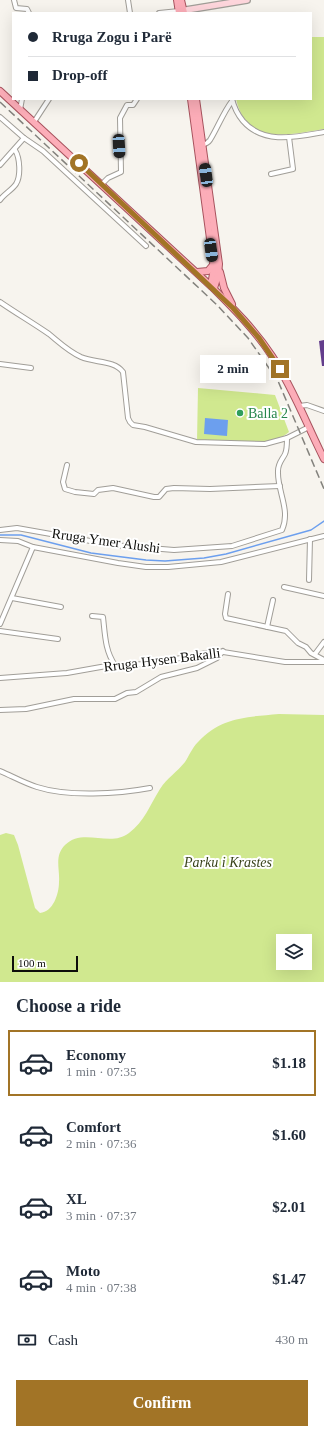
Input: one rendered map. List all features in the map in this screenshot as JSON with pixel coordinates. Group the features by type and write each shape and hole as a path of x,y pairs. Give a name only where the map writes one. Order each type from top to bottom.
{"main road":[{"path":"177,0 178,12"},
{"path":"178,12 182,0"},
{"path":"178,12 228,2 247,0"},
{"path":"0,91 197,272 252,329 272,357 299,406 324,459"},
{"path":"191,100 216,264 222,283 233,308"},
{"path":"196,100 216,264 212,287"},
{"path":"197,272 208,271 216,264"}],"street":[{"path":"14,0 16,8 27,9 29,12"},
{"path":"128,0 130,12"},
{"path":"20,110 22,100"},
{"path":"34,122 48,100"},
{"path":"102,184 108,178 121,172 120,118 127,105 133,105 136,100"},
{"path":"202,145 210,139 232,100"},
{"path":"232,100 241,119 254,131 272,138 324,132"},
{"path":"0,117 43,152 146,246"},
{"path":"271,174 293,169 289,137"},
{"path":"1,164 15,150 24,138"},
{"path":"0,200 16,183 19,167 15,150"},
{"path":"0,302 48,334 70,351 88,360 112,364 121,369 123,372 128,418 133,425 196,442 265,444 287,438 309,427"},
{"path":"0,364 31,368"},
{"path":"299,406 306,405 324,411"},
{"name":"Rruga Ymer Alushi","path":"0,530 17,528 114,545 153,549 207,549 232,546 282,530 285,522 278,471 280,461 286,454 287,438"},
{"path":"67,465 63,482 65,490 81,493 94,494 98,490 113,488 159,497 166,490 174,488 210,489 280,486"},
{"path":"0,540 18,541 33,547 118,563 146,567 186,567 221,562 324,536"},
{"path":"309,580 310,539"},
{"path":"0,624 33,547"},
{"path":"284,587 324,596"},
{"path":"228,594 225,614 226,618 286,631 298,643 306,647 311,653 315,654 324,661"},
{"path":"12,598 61,607"},
{"path":"267,627 273,600"},
{"path":"92,616 103,617 106,645 110,658 115,665"},
{"path":"0,631 58,639"},
{"path":"315,654 324,642"},
{"path":"0,710 26,709 74,699 115,699 127,693 136,692 165,676 184,673 197,668 217,658 223,651"},
{"name":"Rruga Hysen Bakalli","path":"0,678 67,673 115,665 150,664 208,652 223,651 285,662 324,661"},
{"path":"0,771 24,782 54,791 113,793 150,788"}],"green space":[{"path":"312,37 324,37 324,129 283,135 270,134 259,131 249,124 241,114 236,100 312,100"},
{"name":"Balla 2","path":"198,388 275,395 289,432 281,437 259,442 197,441"},
{"name":"Parku i Krastes","path":"279,714 324,715 324,982 0,982 0,835 6,833 14,835 35,908 40,913 45,912 52,906 58,892 58,863 60,854 65,845 72,840 80,838 88,837 114,839 129,833 139,824 160,789 185,762 196,744 207,734 225,723 245,718"}],"water":[{"path":"205,418 228,420 227,436 204,434"}],"building":[{"path":"324,340 324,366 322,366 319,341"}],"waterway":[{"path":"0,535 21,535 91,553 165,561 204,558 226,554 311,530 324,521"}],"railway":[{"path":"0,102 217,305 248,338 278,381 324,489"}],"place":[{"name":"Balla 2","path":"240,413"}],"route":[{"path":"79,163 210,285 246,321 280,369"}]}
